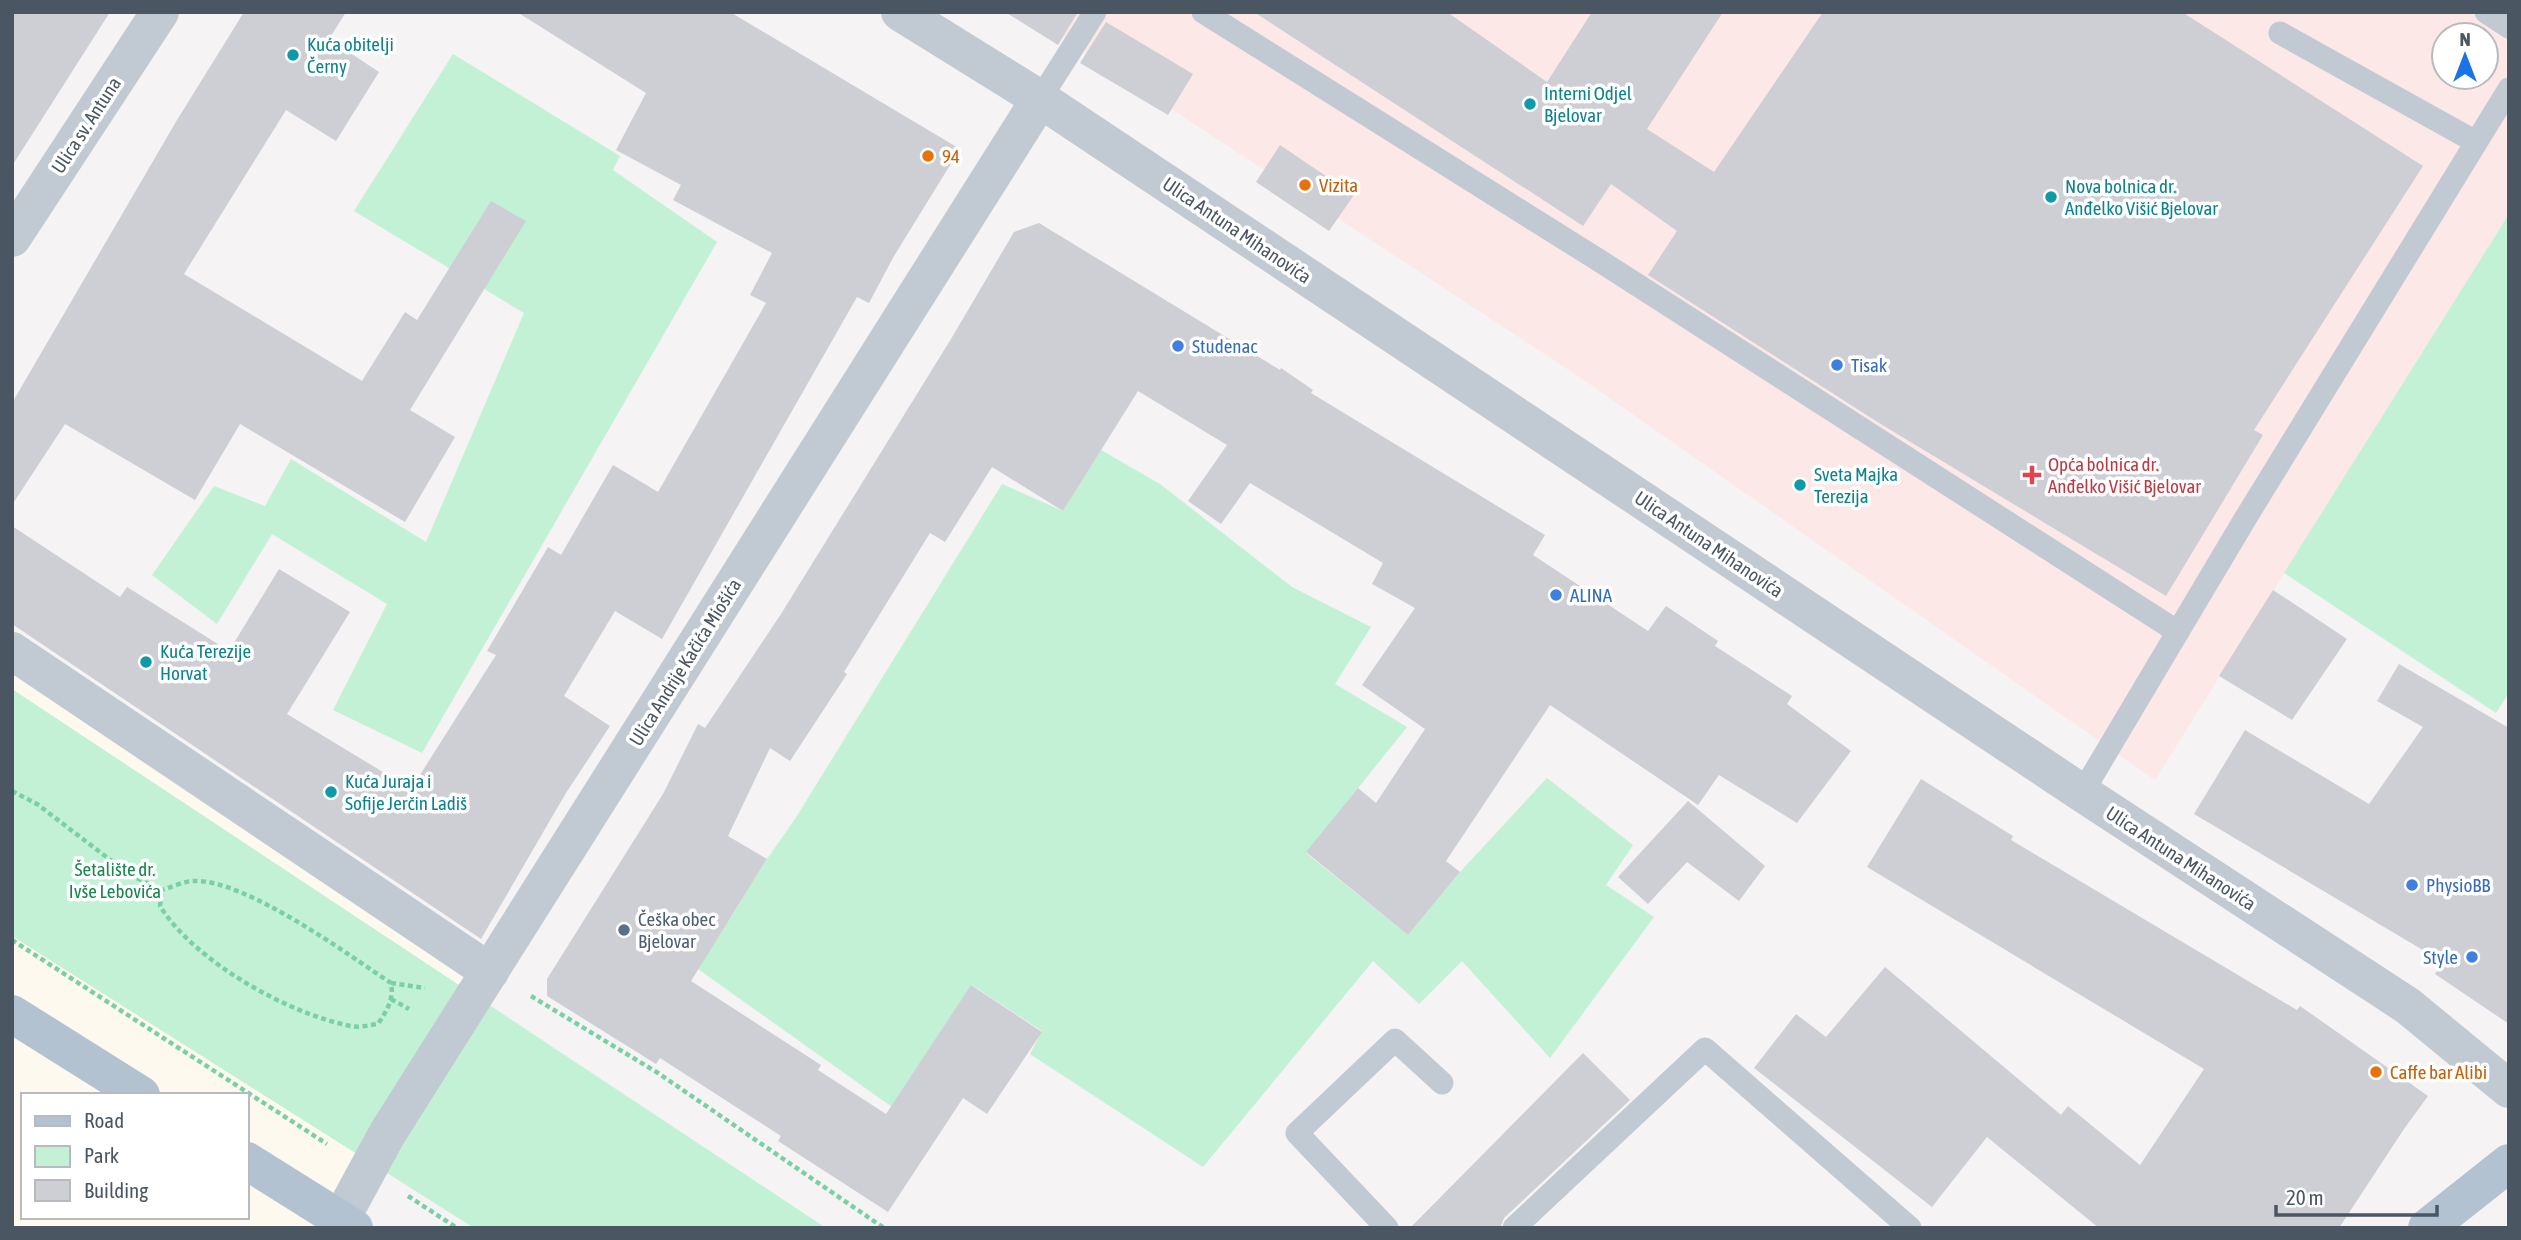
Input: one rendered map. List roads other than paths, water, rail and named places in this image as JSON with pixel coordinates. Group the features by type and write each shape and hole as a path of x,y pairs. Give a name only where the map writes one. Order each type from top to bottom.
{"main road":[{"path":"12,1014 138,1093"},
{"path":"248,1162 343,1225"},
{"path":"2427,1228 2509,1163"}],"street":[{"name":"Ulica sv. Antuna","path":"12,238 160,12"},
{"name":"Ulica Antuna Mihanovića","path":"900,12 1040,99 2082,793 2408,1006 2509,1088"},
{"name":"Ulica Andrije Kačića Miošića","path":"343,1225 367,1170 387,1134 1040,99"},
{"path":"12,651 490,972"}],"lane":[{"path":"1040,99 1095,12"},
{"path":"1203,12 1612,268 2178,632"},
{"path":"2486,12 2509,27"},
{"path":"2280,33 2476,142"},
{"path":"2082,793 2509,89"},
{"path":"1387,1228 1297,1133 1395,1041 1442,1083"},
{"path":"1514,1228 1705,1049 1910,1228"}],"place":[{"name":"Kuća obitelji Černy","path":"293,55"},
{"name":"Interni Odjel Bjelovar","path":"1530,104"},
{"name":"94","path":"928,156"},
{"name":"Vizita","path":"1305,185"},
{"name":"Nova bolnica dr. Anđelko Višić Bjelovar","path":"2051,197"},
{"name":"Studenac","path":"1178,346"},
{"name":"Tisak","path":"1837,365"},
{"name":"Opća bolnica dr. Anđelko Višić Bjelovar","path":"2032,475"},
{"name":"Sveta Majka Terezija","path":"1800,485"},
{"name":"ALINA","path":"1556,595"},
{"name":"Kuća Terezije Horvat","path":"146,662"},
{"name":"Kuća Juraja i Sofije Jerčin Ladiš","path":"331,792"},
{"name":"PhysioBB","path":"2412,885"},
{"name":"Češka obec Bjelovar","path":"624,930"},
{"name":"Style","path":"2472,957"},
{"name":"Caffe bar Alibi","path":"2376,1072"}],"park label":[{"name":"Šetalište dr. Ivše Lebovića","path":"115,880"}]}
